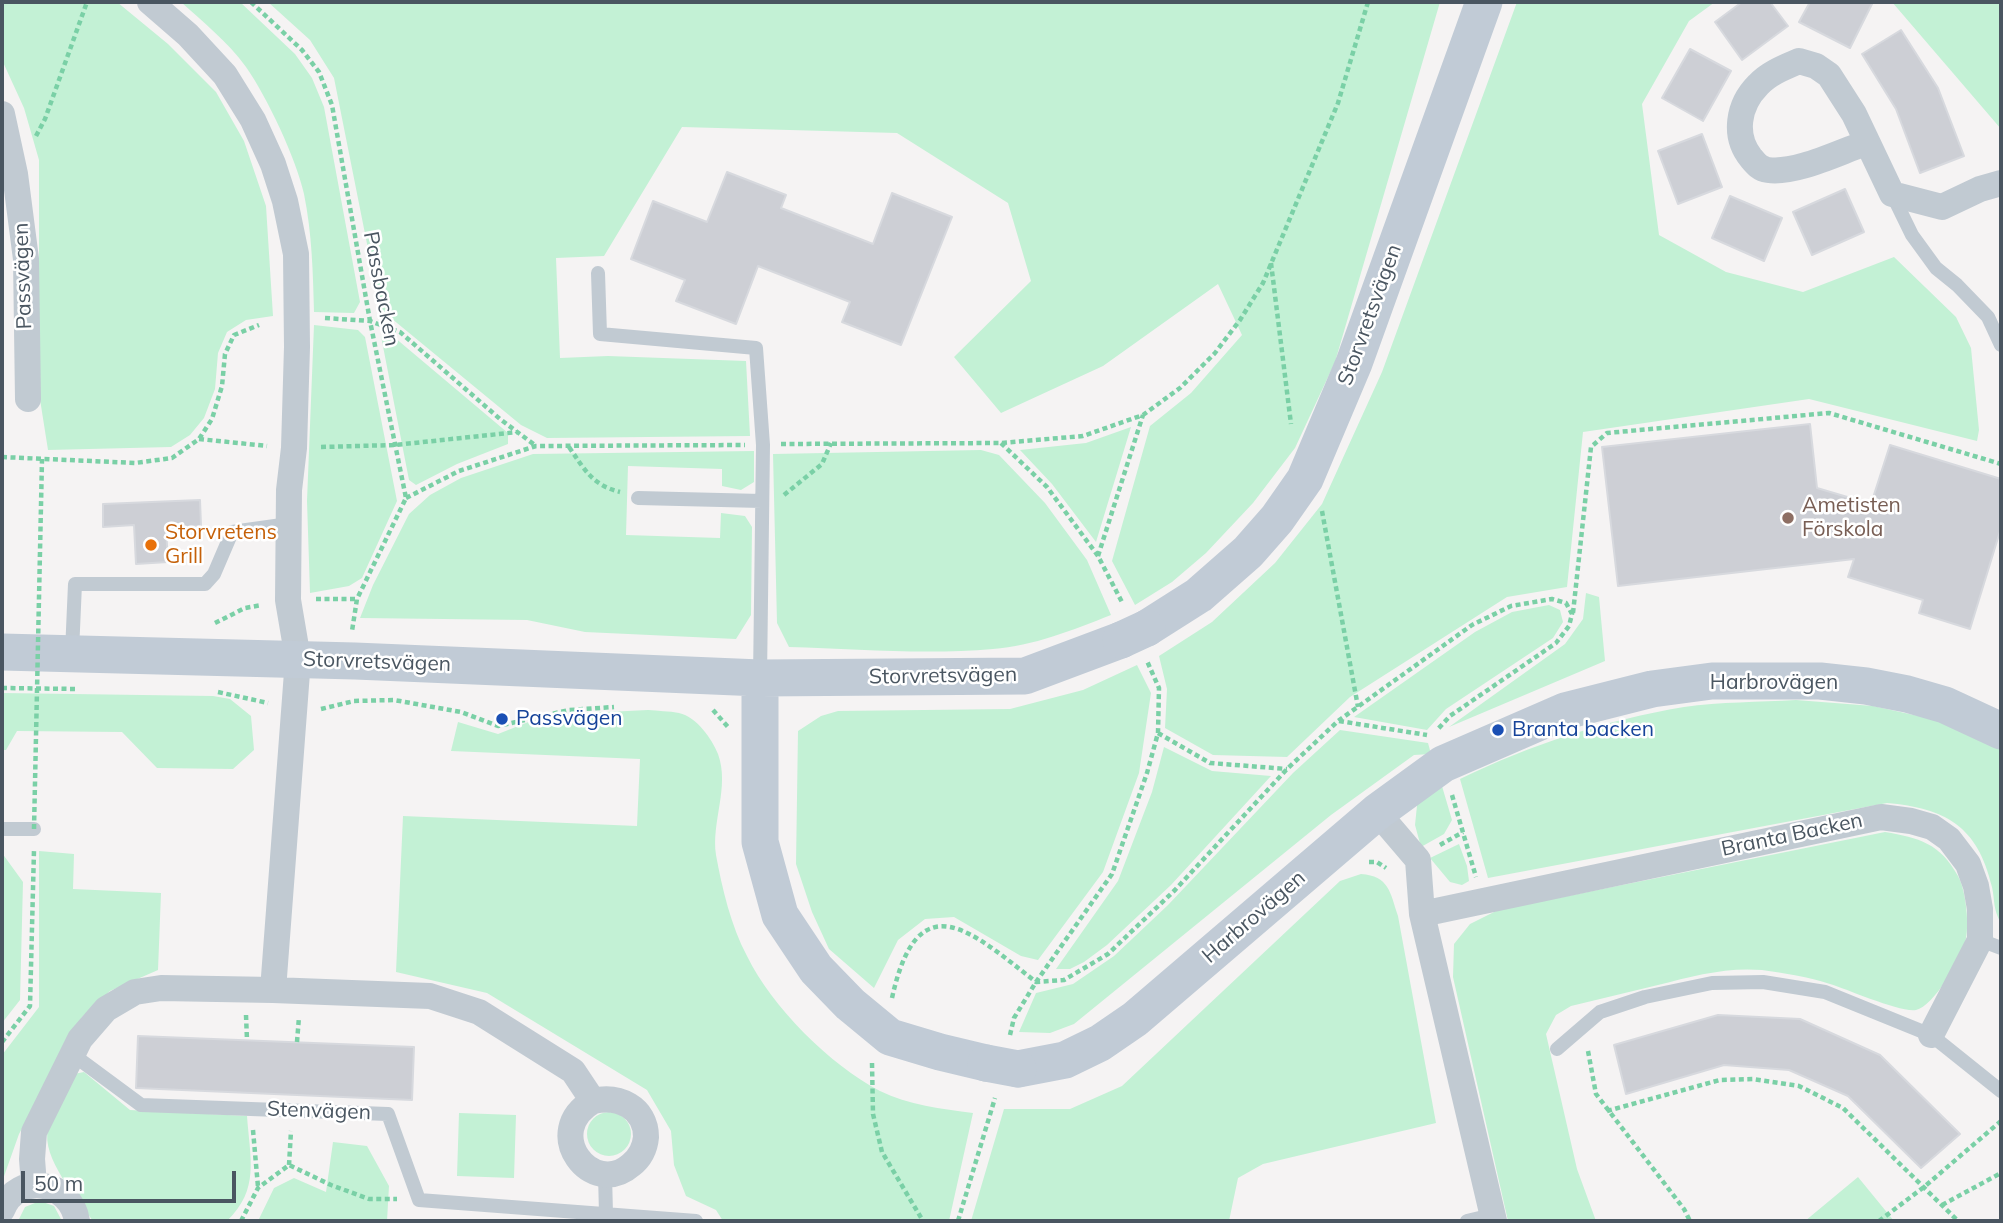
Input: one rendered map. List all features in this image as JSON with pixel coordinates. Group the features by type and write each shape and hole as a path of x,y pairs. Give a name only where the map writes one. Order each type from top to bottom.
{"street":[{"path":"150,2 188,35 225,75 253,120 273,164 285,201 296,254 298,347 294,448 289,490 288,600 298,659 273,990"},
{"name":"Storvretsvägen","path":"2,652 73,638 298,659 760,678 1025,676 1134,633 1199,595 1248,552 1277,519 1305,479 1354,363 1484,2"},
{"path":"1866,143 1786,171 1765,170 1758,166 1743,148 1739,133 1742,113 1755,88 1767,76 1800,61 1816,66 1829,75 1854,114 1892,194 1942,207 1980,189 2001,183"},
{"name":"Passvägen","path":"2,114 15,174 26,260 28,399"},
{"name":"Harbrovägen","path":"760,678 760,842 779,915 816,969 850,1004 890,1037 1002,1068 1065,1060 1100,1044 1135,1020 1377,812 1438,750 1565,711 1653,689 1712,681 1765,680 1866,685 1945,705 2001,731"},
{"path":"1377,812 1418,860 1422,914 1484,1219"},
{"name":"Branta Backen","path":"1422,914 1881,817 1931,827 1958,849 1968,864 1991,944 1931,1035"},
{"path":"34,1185 34,1132 80,1040 106,1009 135,992 161,988 429,996 480,1012 573,1071 593,1101"},
{"path":"614,1098 628,1103 639,1114 645,1126 643,1150 636,1161 618,1173 605,1174 591,1170 577,1159 569,1139 577,1112 593,1101 614,1098"},
{"path":"2,1210 13,1194 21,1189 44,1185 62,1193 71,1202 77,1221"}],"lane":[{"path":"1892,194 1912,234 1936,268 1957,285 1987,317 2001,345"},
{"path":"598,273 600,334 756,348 762,445 760,678"},
{"path":"638,498 762,501"},
{"path":"73,638 75,584 205,583 214,574 232,532 289,524"},
{"path":"2,828 34,829"},
{"path":"1557,1049 1600,1013 1645,997 1712,983 1763,982 1825,992 1931,1035 2001,1091"},
{"name":"Stenvägen","path":"72,1054 141,1105 388,1114 419,1200"},
{"path":"605,1174 606,1214"},
{"path":"419,1200 696,1221"}],"path":[{"path":"15,174 45,119 87,2"},
{"name":"Passbacken","path":"251,2 302,50 318,72 332,105 370,321 406,498"},
{"path":"202,623 215,623 245,608 288,600 357,599 406,498 459,471 536,446 1001,443 1083,436 1143,415 1180,388 1215,353 1263,283 1338,103 1368,2"},
{"path":"325,318 370,321 400,332 536,446"},
{"path":"2,457 135,463 172,458 199,439 212,419 222,386 225,354 234,335 259,325"},
{"path":"1483,901 1438,750 1438,728 1450,716 1556,643 1569,626 1591,447 1607,433 1829,413 2001,464"},
{"path":"1098,556 1143,415"},
{"path":"199,439 294,448 395,444 518,432"},
{"path":"762,501 786,494 822,464 831,443"},
{"path":"958,1221 1014,1018 1112,874 1158,733 1159,688 1098,556 1047,488 1001,443"},
{"path":"568,446 592,479 606,488 638,498"},
{"path":"2,1042 30,1006 42,459"},
{"path":"923,1221 882,1152 873,1114 872,1060 884,1032 894,989 912,942 926,930 938,926 963,930 986,943 1036,982 1064,980 1108,954 1175,890 1287,769 1338,721 1472,625 1511,606 1552,599 1566,603 1572,614"},
{"path":"26,621 73,638"},
{"path":"1338,721 1438,750"},
{"path":"1158,733 1210,764 1287,769"},
{"path":"1576,1033 1588,1051 1596,1094 1684,1209 1690,1221"},
{"path":"1608,1111 1720,1080 1753,1079 1799,1086 1843,1108 1958,1221"},
{"path":"252,1109 258,1188"},
{"path":"241,1221 258,1188 289,1165 293,1110"},
{"path":"1879,1221 1924,1187 2001,1121"},
{"path":"289,1165 369,1199 419,1200"},
{"path":"1942,1205 2001,1173"}],"green space":[{"path":"2,2 117,2 168,44 216,92 244,141 266,206 273,316 246,320 227,332 218,353 215,389 204,418 190,435 171,447 48,450 39,393 39,160 24,108 2,60"},
{"path":"181,2 240,2 295,54 312,78 324,107 360,302 354,313 314,312 307,209 288,146 263,94 246,67 223,41"},
{"path":"268,2 1440,2 1335,362 1295,448 1253,503 1206,553 1172,582 1135,605 1112,561 1150,426 1191,393 1242,335 1218,284 1103,366 1001,413 954,357 1031,281 1008,203 897,133 682,127 604,256 556,258 560,358 608,356 746,361 750,436 547,438 521,425 380,309 334,78 310,40"},
{"path":"1517,2 1715,2 1689,21 1642,104 1659,235 1726,272 1803,292 1894,257 1956,317 1971,348 1979,430 1977,441 1809,399 1583,432 1567,587 1507,597 1350,697 1287,757 1213,755 1165,728 1167,689 1159,656 1212,622 1275,563 1322,504 1382,372"},
{"path":"1892,2 2001,2 2001,129"},
{"path":"314,325 358,330 365,337 397,501 362,578 349,586 310,593 307,501"},
{"path":"381,336 394,337 508,433 508,444 457,464 416,485 409,480"},
{"path":"1131,427 1096,542 1052,484 1020,450 1086,443"},
{"path":"981,450 999,455 1045,503 1087,560 1111,615 1038,641 993,649 917,652 789,647 777,623 773,454"},
{"path":"754,451 754,482 741,490 722,486 722,469 628,466 626,535 720,538 721,513 745,516 752,527 751,615 736,639 585,632 527,620 360,618 373,585 409,514 430,495 461,478 533,454"},
{"path":"1586,593 1599,597 1605,661 1449,727 1565,644 1583,619"},
{"path":"1549,605 1560,610 1563,622 1553,638 1446,709 1427,730 1354,717 1475,632 1512,612"},
{"path":"1137,665 1151,693 1139,773 1103,872 1038,960 1021,956 954,917 925,919 898,940 874,988 829,949 812,912 796,864 798,731 821,716 838,711 1010,709 1083,690"},
{"path":"2,693 213,696 230,699 251,716 254,750 233,769 157,768 122,732 17,731 6,750 2,750"},
{"path":"1796,700 1873,706 1955,724 2001,748 2001,923 1995,910 1986,866 1968,835 1942,816 1926,810 1887,803 1488,878 1460,779 1569,735 1655,712 1698,705"},
{"path":"648,710 686,715 708,735 718,754 722,779 715,843 721,880 741,944 771,995 804,1033 861,1080 891,1096 914,1103 973,1113 949,1221 723,1221 716,1210 686,1196 674,1165 671,1131 647,1090 487,993 396,972 403,816 637,826 640,759 451,751 458,722 498,734 531,721 586,713"},
{"path":"1340,730 1428,743 1431,754 1414,755 1331,815 1074,1024 1050,1033 1019,1032 1036,993 1073,984 1114,956 1168,905 1293,773"},
{"path":"1164,747 1212,771 1271,776 1171,885 1107,945 1070,969 1056,969 1118,881 1152,792"},
{"path":"1439,776 1452,820 1444,834 1421,847 1415,825 1418,796"},
{"path":"1885,832 1918,840 1936,849 1951,865 1963,890 1967,918 1965,943 1952,971 1931,1000 1923,1007 1909,1010 1814,979 1749,969 1697,976 1571,1006 1556,1015 1546,1034 1577,1169 1596,1221 1508,1221 1453,977 1454,944 1470,924 1498,910"},
{"path":"1459,844 1469,881 1462,885 1450,882 1430,858"},
{"path":"39,851 74,854 73,889 161,893 158,970 110,991 82,1017 19,1134 2,1182 2,1055 39,1007"},
{"path":"2,853 23,882 20,1000 2,1023"},
{"path":"1361,874 1370,875 1383,882 1398,916 1436,1123 1263,1164 1238,1178 1229,1221 971,1221 1004,1109 1070,1109 1122,1086 1340,881"},
{"path":"84,1072 130,1110 247,1116 251,1160 249,1185 237,1209 227,1221 93,1221 62,1178 47,1140 50,1122 74,1074"},
{"path":"609,1112 625,1118 631,1134 625,1150 609,1156 593,1150 587,1134 593,1118"},
{"path":"459,1113 516,1115 514,1178 457,1176"},
{"path":"333,1142 367,1146 389,1186 387,1221 258,1221 274,1188 294,1178 326,1192"},
{"path":"1858,1177 1894,1221 1805,1221"},
{"path":"40,1201 54,1206 62,1221 18,1221 25,1207"}],"building":[{"path":"1742,2 1770,2 1788,26 1742,60 1715,22"},
{"path":"1810,2 1873,2 1850,48 1799,22"},
{"path":"1901,30 1938,88 1964,156 1920,173 1896,109 1862,54"},
{"path":"1690,49 1731,71 1703,121 1662,98"},
{"path":"1702,134 1722,187 1678,204 1658,151"},
{"path":"727,172 786,195 781,208 873,244 892,193 952,217 901,345 842,322 850,302 758,266 736,324 676,301 685,280 631,259 653,201 707,222"},
{"path":"1845,189 1864,232 1812,255 1793,212"},
{"path":"1730,196 1782,218 1764,261 1712,238"},
{"path":"1810,424 1817,488 1871,504 1890,445 2001,479 2001,528 1970,629 1919,613 1923,600 1848,577 1854,559 1618,586 1602,447"},
{"name":"Storvretens Grill","path":"200,500 201,526 166,528 168,562 136,564 134,525 103,527 103,504"},
{"path":"1718,1015 1800,1019 1880,1055 1960,1134 1921,1168 1848,1096 1789,1070 1724,1065 1626,1094 1614,1045"},
{"path":"138,1036 414,1047 412,1100 136,1088"}],"place":[{"name":"Ametisten Förskola","path":"1788,518"},
{"name":"Storvretens Grill","path":"151,545"},
{"name":"Passvägen","path":"502,719"},
{"name":"Branta backen","path":"1498,730"}]}
